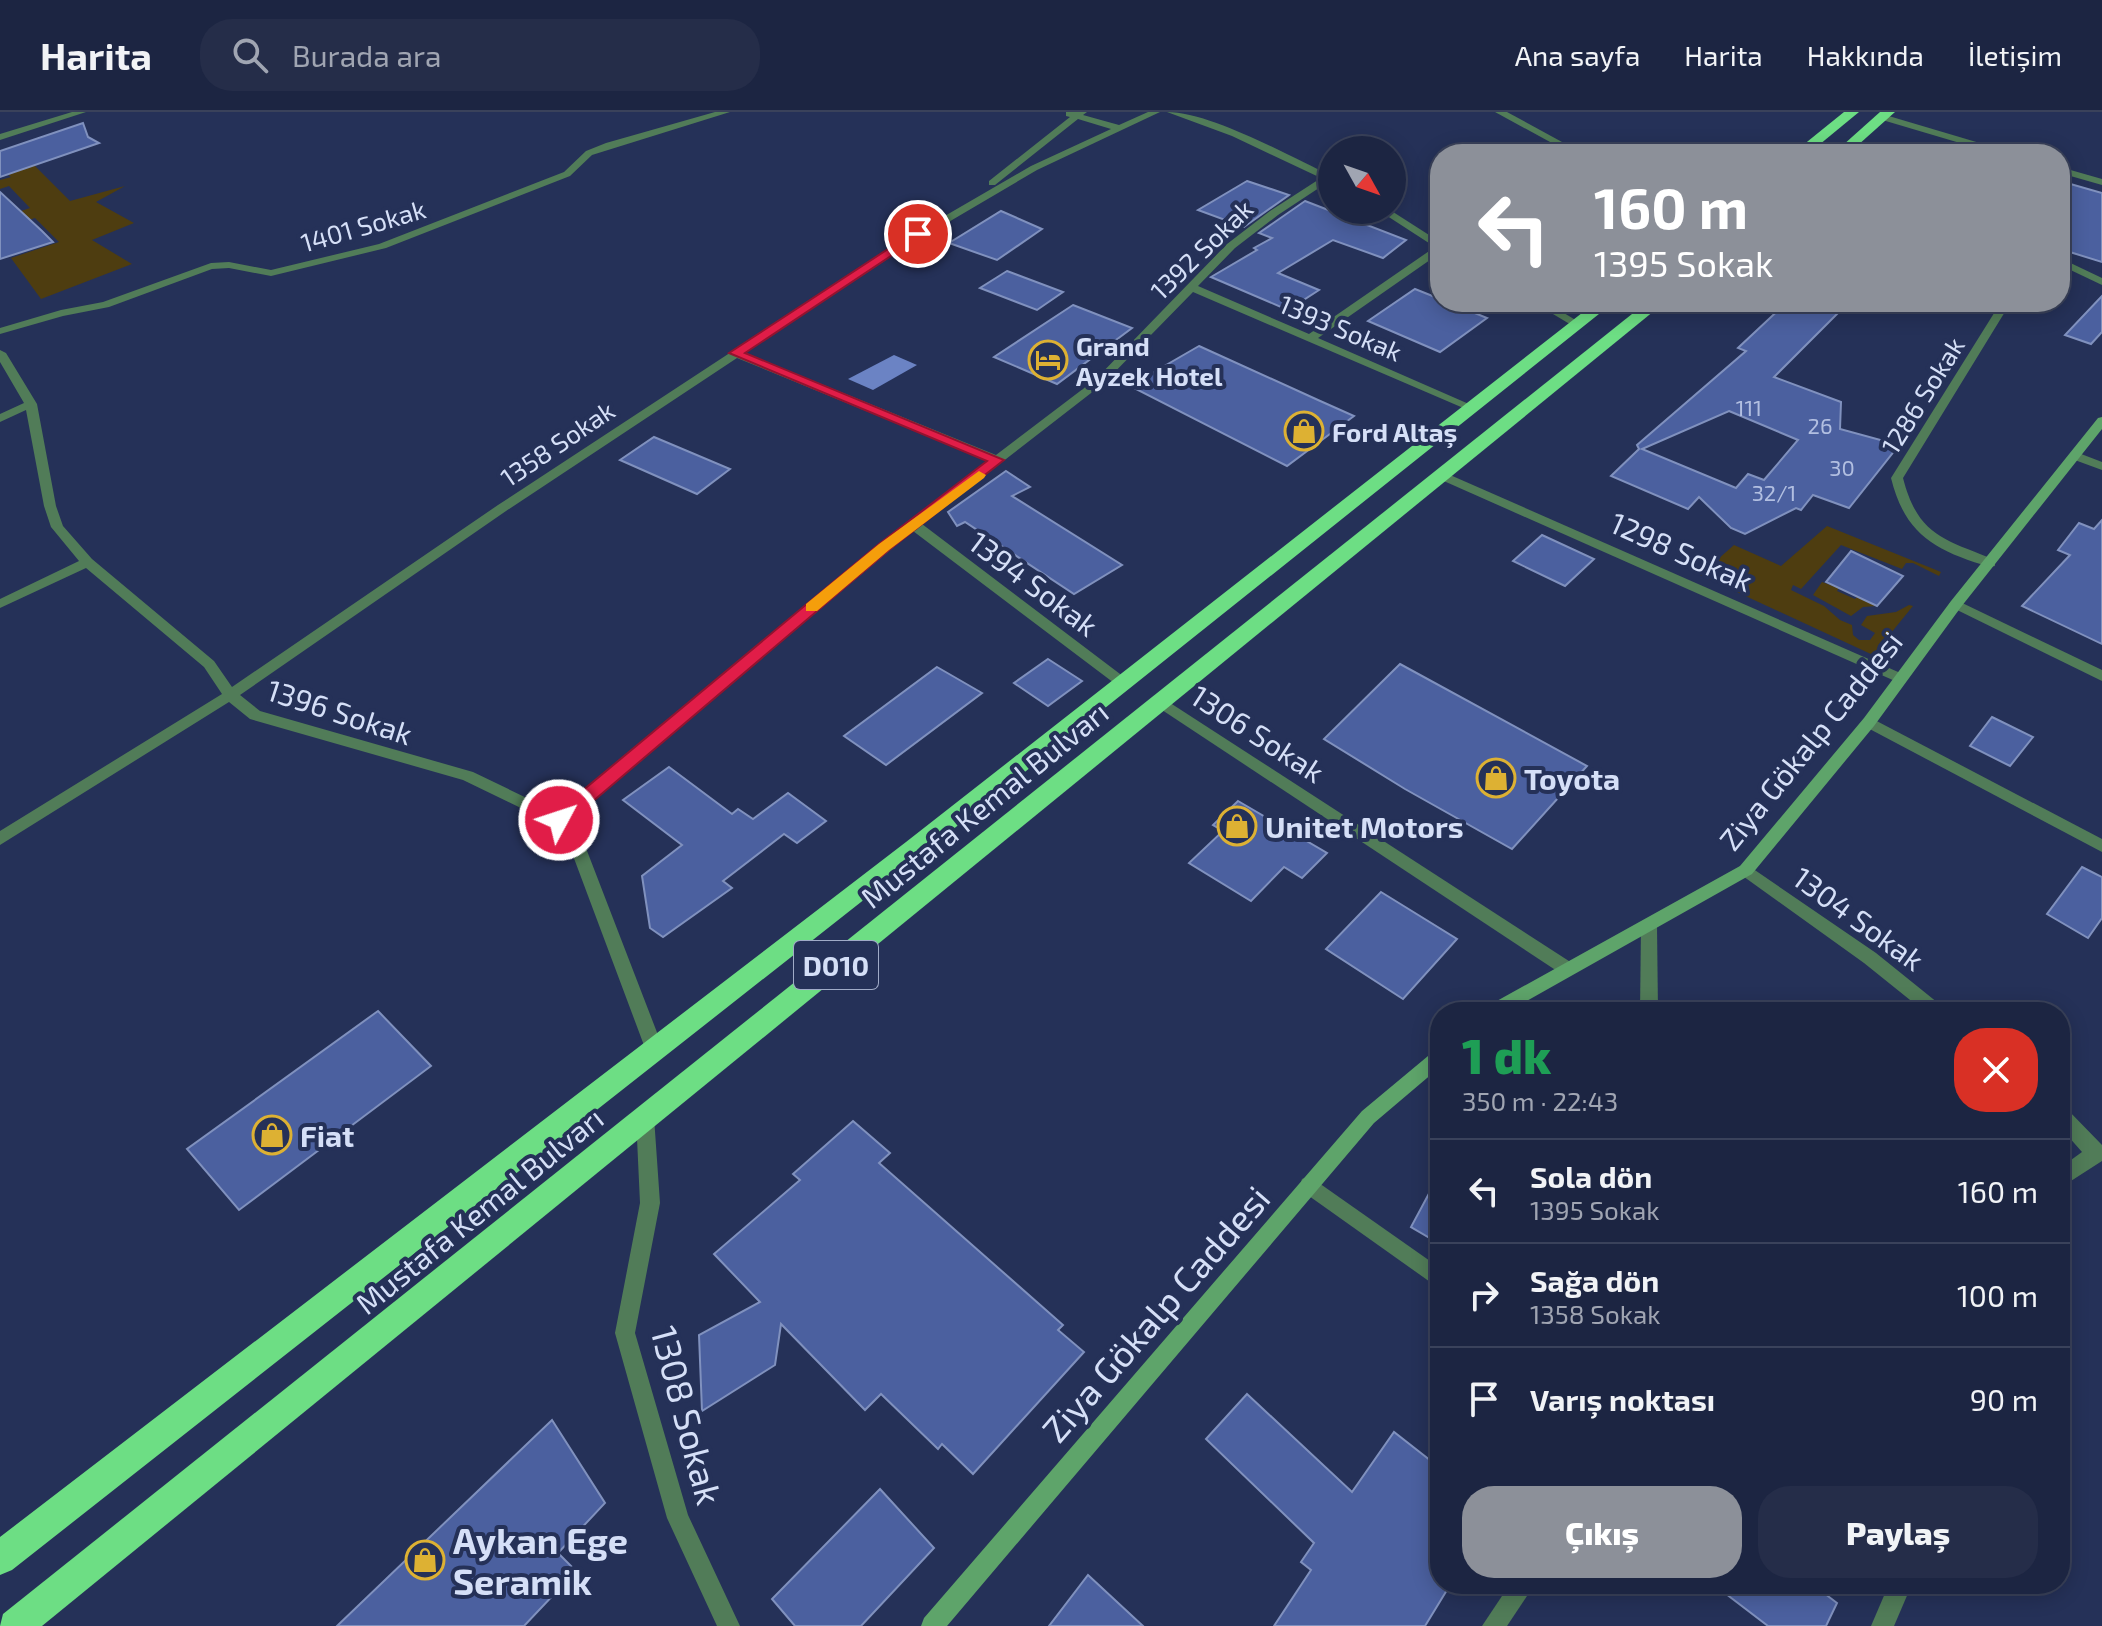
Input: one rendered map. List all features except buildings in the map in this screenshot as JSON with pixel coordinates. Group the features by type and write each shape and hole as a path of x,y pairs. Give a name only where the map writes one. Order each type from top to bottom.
{"highway":[{"path":"1812,144 1852,112"},
{"path":"1852,144 1885,115"},
{"name":"Mustafa Kemal Bulvarı","path":"0,1558 1123,683 1593,312"},
{"name":"Mustafa Kemal Bulvarı","path":"15,1626 1645,312"}],"street":[{"path":"0,137 81,112"},
{"name":"1401 Sokak","path":"0,331 61,313 105,305 211,266 229,265 271,273 382,246 567,174 589,153 609,145 725,112"},
{"path":"1064,112 1121,129"},
{"name":"1358 Sokak","path":"0,839 230,695 735,353 961,208 1034,168 1155,112"},
{"path":"1172,112 1235,134 1318,173"},
{"path":"1500,112 1560,144"},
{"path":"961,208 1079,114"},
{"path":"1885,115 1976,144"},
{"path":"2070,173 2102,182"},
{"name":"1392 Sokak","path":"559,820 884,547 1100,381 1231,246 1274,213 1318,186"},
{"path":"1405,224 1430,241"},
{"path":"1311,338 1430,254"},
{"path":"2070,266 2102,282"},
{"name":"1393 Sokak","path":"1193,288 1472,408"},
{"path":"1556,312 1577,324"},
{"name":"1286 Sokak","path":"1990,563 1935,539 1915,525 1902,506 1897,478 2000,312"},
{"name":"1396 Sokak","path":"0,353 31,404 50,506 57,527 87,562 209,664 230,695 255,715 468,776 559,820 576,843 654,1048"},
{"path":"735,353 997,460"},
{"path":"0,418 31,404"},
{"name":"Ziya Gökalp Caddesi","path":"1509,1002 1746,870 1869,722 1956,604 2102,421"},
{"path":"2076,456 2102,466"},
{"name":"1298 Sokak","path":"1441,475 1900,678"},
{"name":"1394 Sokak","path":"914,525 1123,683"},
{"path":"0,604 87,562"},
{"path":"1956,604 2102,676"},
{"name":"1306 Sokak","path":"1161,702 1566,968"},
{"path":"1869,722 2102,846"},
{"name":"1304 Sokak","path":"1746,870 1870,958 1925,1002"},
{"path":"1649,926 1649,1002"},
{"name":"Ziya Gökalp Caddesi","path":"932,1626 1368,1117 1430,1064"},
{"name":"1308 Sokak","path":"645,1117 650,1203 625,1333 678,1518 729,1626"},
{"path":"2070,1124 2099,1153 2070,1172"},
{"path":"1309,1185 1430,1273"},
{"path":"1493,1626 1517,1594"},
{"path":"1882,1626 1896,1594"}],"shaded area":[{"path":"32,163 70,201 125,186 96,202 134,223 92,240 132,264 41,299 11,258 59,242 35,218 8,227 0,218 30,208 9,186 0,189 0,180 11,177 5,172"},
{"path":"1827,526 1941,572 1939,576 1913,563 1906,563 1902,569 1841,545 1801,589 1793,585 1791,590 1824,606 1840,620 1852,625 1853,635 1859,640 1870,640 1875,633 1861,625 1867,616 1913,606 1873,655 1700,575 1734,545 1781,566"},
{"path":"1822,582 1877,606 1863,607 1851,616 1813,595"}],"water":[{"path":"894,355 917,365 873,390 848,379"}],"slow traffic":[{"path":"811,608 884,547 979,475"}],"place":[{"name":"Grand Ayzek Hotel","path":"1048,360"},
{"name":"Ford Altaş","path":"1304,431"},
{"name":"Toyota","path":"1496,778"},
{"name":"Unitet Motors","path":"1237,826"},
{"name":"Fiat","path":"272,1135"},
{"name":"Aykan Ege Seramik","path":"425,1560"}],"route":[{"path":"559,820 884,547 997,460 735,353 918,234"}]}
